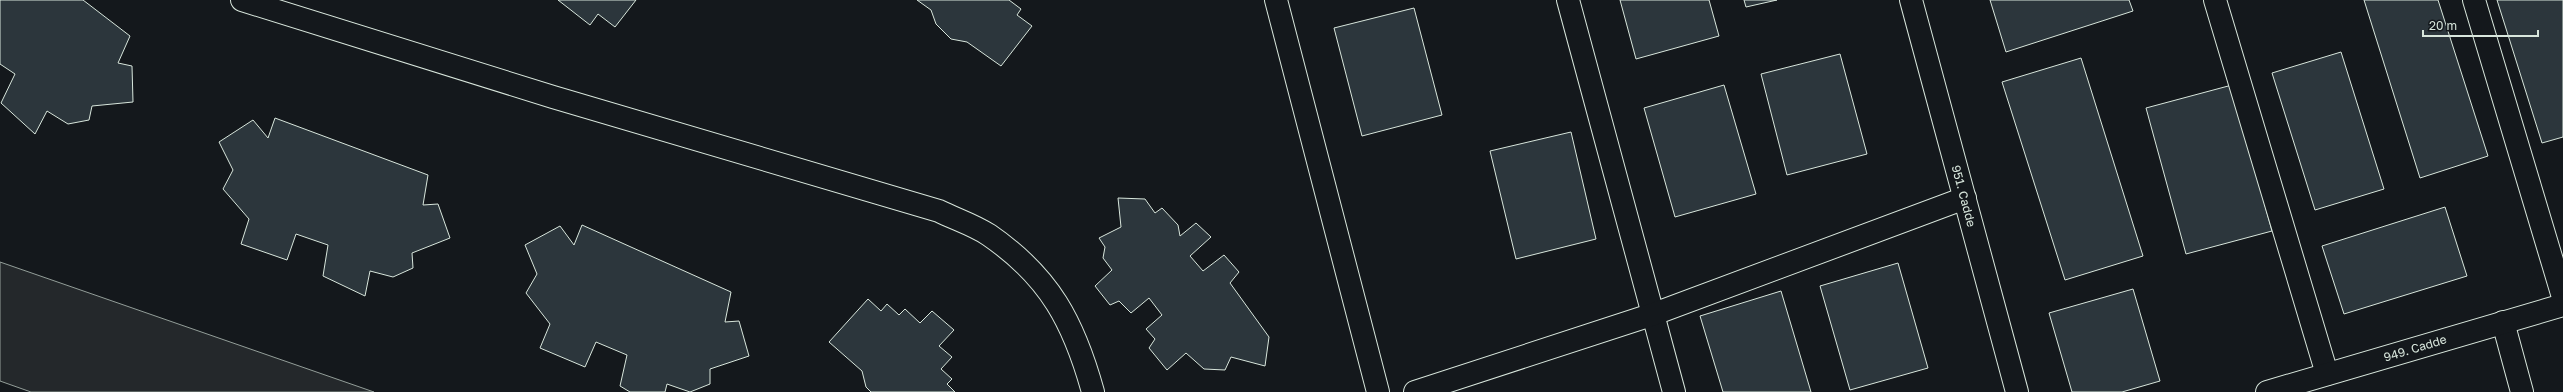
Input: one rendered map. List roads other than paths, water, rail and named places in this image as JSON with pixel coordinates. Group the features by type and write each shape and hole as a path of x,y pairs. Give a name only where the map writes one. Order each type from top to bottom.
{"street":[{"path":"242,0 545,95 939,211 988,234 1024,262 1058,302 1082,349 1094,392"},
{"path":"1276,0 1378,392"},
{"path":"1568,0 1674,392"},
{"name":"951. Cadde","path":"1911,0 2017,392"},
{"path":"2216,0 2327,374"},
{"path":"2474,0 2563,297"},
{"path":"1415,392 1654,314 1965,198"},
{"name":"949. Cadde","path":"2267,392 2563,305"},
{"path":"2503,322 2522,392"}]}
